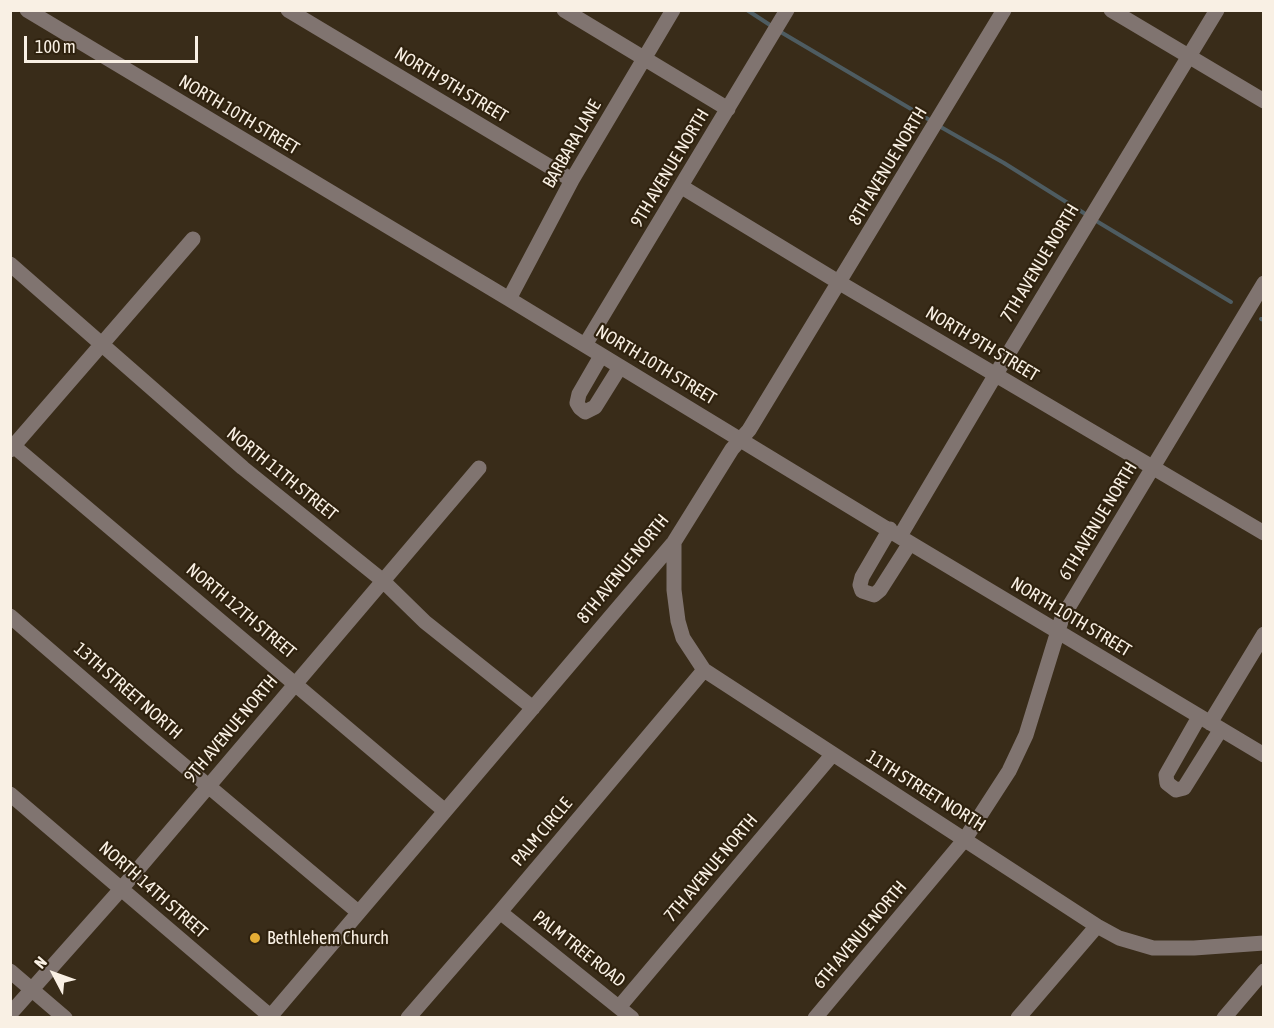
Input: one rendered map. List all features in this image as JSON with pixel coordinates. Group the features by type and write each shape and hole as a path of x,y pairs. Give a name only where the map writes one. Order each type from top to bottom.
{"street":[{"name":"NORTH 9TH STREET","path":"288,10 572,180"},
{"path":"564,10 728,109"},
{"name":"BARBARA LANE","path":"509,298 572,180 673,10"},
{"name":"9TH AVENUE NORTH","path":"585,345 787,10"},
{"name":"8TH AVENUE NORTH","path":"270,1017 674,542 732,449 749,430 1004,10"},
{"path":"1111,10 1263,101"},
{"name":"7TH AVENUE NORTH","path":"900,536 1217,10"},
{"name":"NORTH 10TH STREET","path":"28,11 509,298 601,356 1263,755"},
{"name":"NORTH 9TH STREET","path":"681,187 1263,533"},
{"path":"12,446 193,239"},
{"name":"NORTH 11TH STREET","path":"10,264 243,468 382,580 425,622 533,708"},
{"name":"6TH AVENUE NORTH","path":"815,1017 965,839 990,802 1026,735 1062,618 1263,283"},
{"path":"601,356 579,394 577,403 585,412 595,407 620,367"},
{"name":"NORTH 12TH STREET","path":"12,446 445,811"},
{"name":"9TH AVENUE NORTH","path":"10,1014 122,888 479,468"},
{"name":"11TH STREET NORTH","path":"674,542 674,590 678,621 683,638 704,670 1096,926 1119,938 1153,948 1194,948 1263,943"},
{"name":"13TH STREET NORTH","path":"10,616 358,912"},
{"path":"1210,723 1263,634"},
{"name":"PALM CIRCLE","path":"408,1017 500,912 704,670"},
{"name":"7TH AVENUE NORTH","path":"620,1006 832,755"},
{"name":"NORTH 14TH STREET","path":"10,794 270,1017"},
{"name":"PALM TREE ROAD","path":"500,912 632,1017"},
{"path":"1018,1017 1096,926"},
{"path":"10,971 65,1017"},
{"path":"1224,1017 1263,971"}],"waterway":[{"path":"747,10 773,27"},
{"path":"779,31 933,122"},
{"path":"939,126 1087,215"},
{"path":"1093,219 1231,302"}],"place":[{"name":"Bethlehem Church","path":"255,938"}]}
